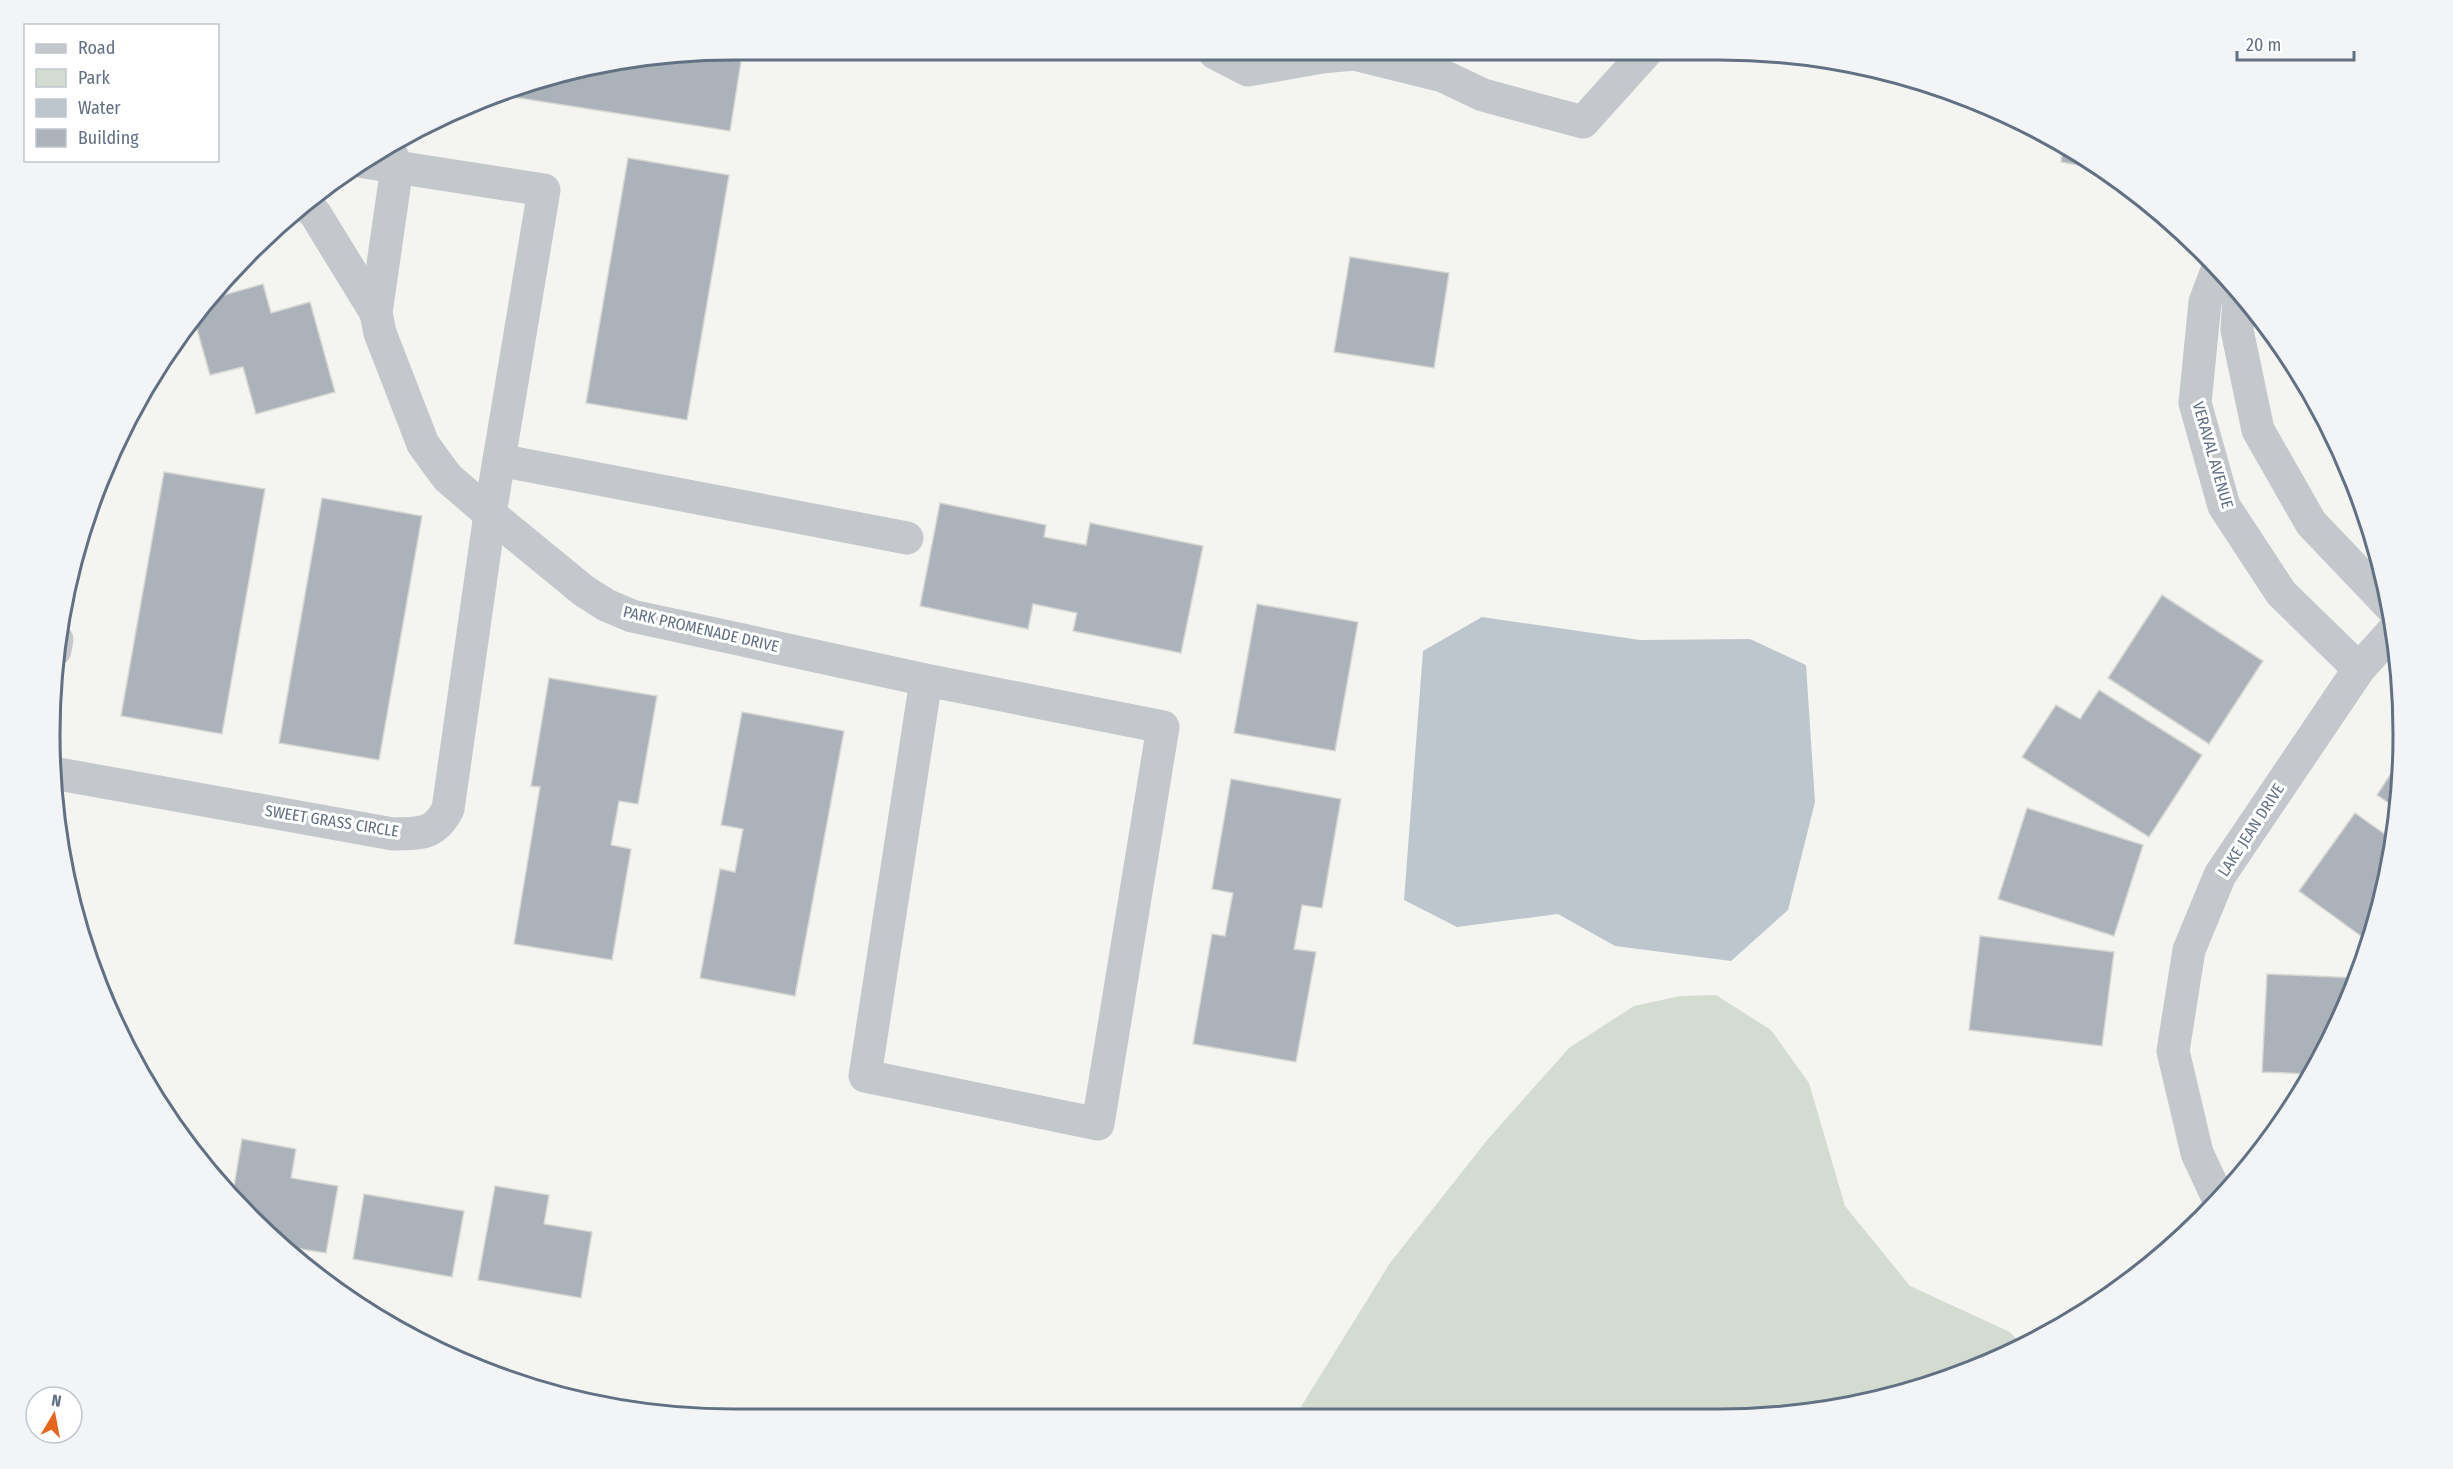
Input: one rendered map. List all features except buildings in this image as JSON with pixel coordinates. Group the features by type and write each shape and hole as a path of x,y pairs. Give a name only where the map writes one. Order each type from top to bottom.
{"street":[{"path":"1229,60 1248,70 1314,60"},
{"path":"1378,60 1443,76 1483,95 1583,122 1639,60"},
{"name":"PARK PROMENADE DRIVE","path":"392,157 375,313 380,333 423,444 448,478 584,591 606,605 632,616 926,680 1162,727 1098,1124 865,1076 926,680"},
{"name":"SWEET GRASS CIRCLE","path":"61,774 393,834 423,833 441,824 448,809 490,514 544,190 392,157"},
{"path":"312,209 375,313"},
{"name":"VERAVAL AVENUE","path":"2214,278 2205,302 2195,403 2224,506 2281,593 2359,669"},
{"path":"2238,305 2237,330 2258,430 2311,523 2378,593"},
{"path":"499,460 907,538"},
{"name":"LAKE JEAN DRIVE","path":"2215,1191 2197,1153 2173,1051 2189,950 2220,875 2359,669 2386,639"}],"green space":[{"path":"1716,995 1771,1030 1809,1083 1845,1206 1910,1286 2010,1332 2017,1339 1977,1358 1893,1386 1850,1396 1763,1408 1300,1409 1390,1263 1488,1139 1569,1048 1634,1006 1680,996"}],"water":[{"path":"1482,617 1640,640 1750,639 1806,665 1815,802 1788,910 1731,961 1615,946 1558,914 1457,927 1404,900 1423,651"}]}
